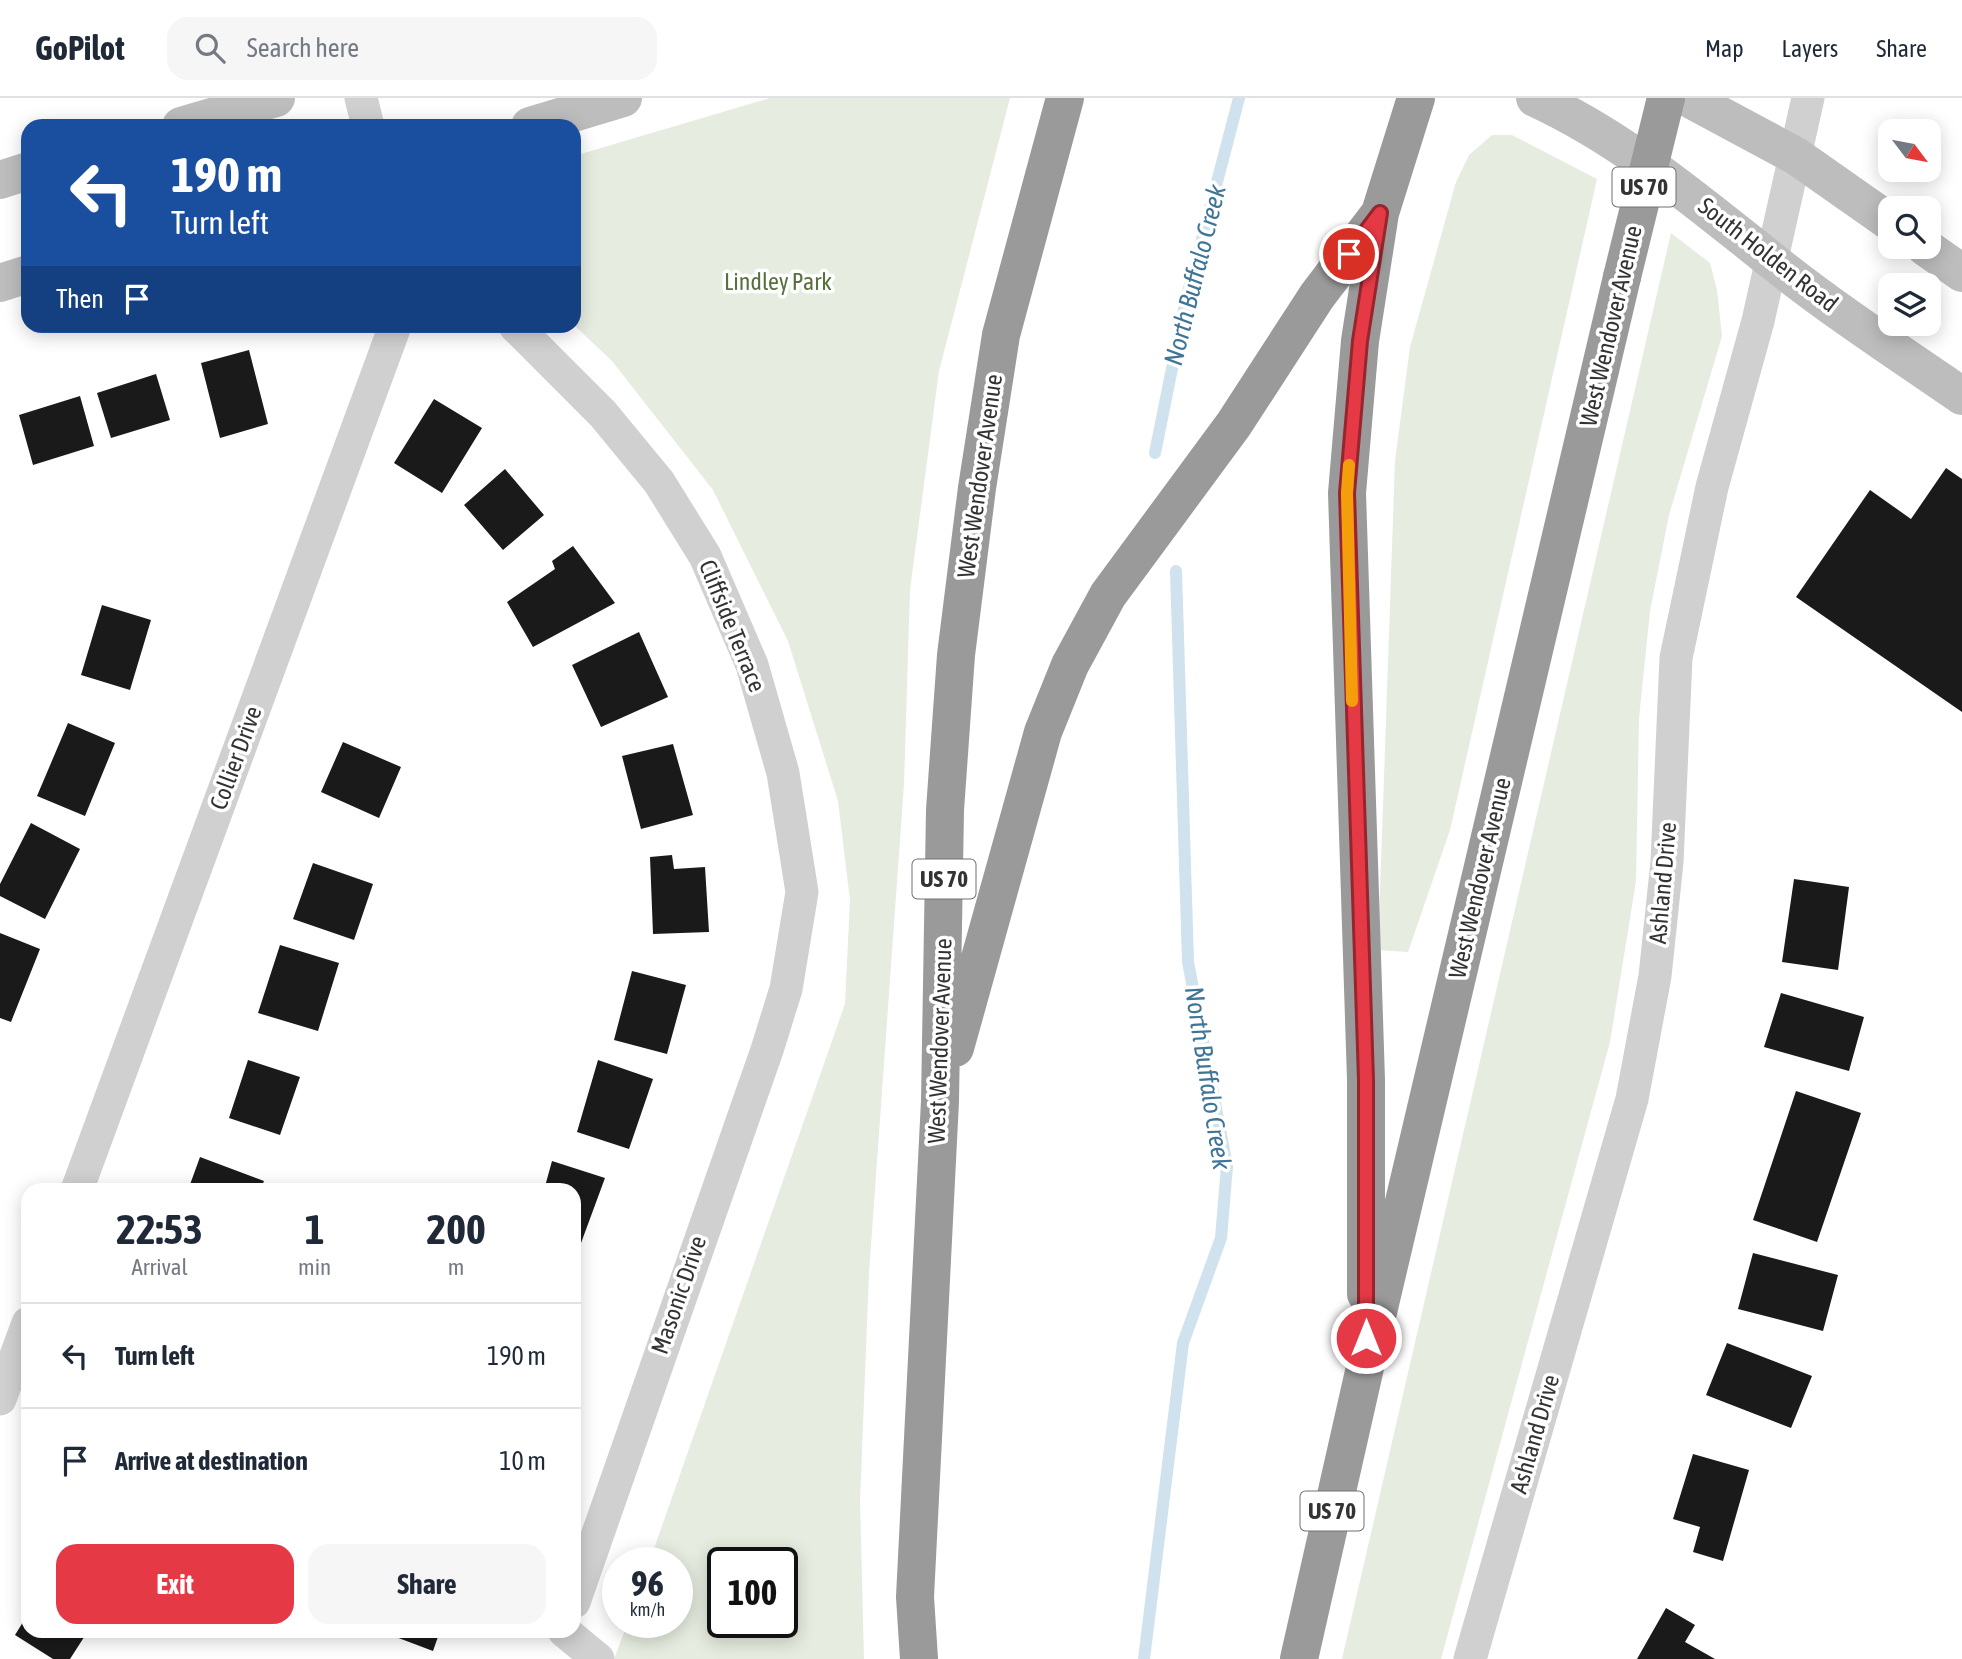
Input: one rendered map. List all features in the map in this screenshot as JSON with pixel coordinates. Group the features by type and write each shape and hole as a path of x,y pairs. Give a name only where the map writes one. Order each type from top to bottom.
{"highway":[{"path":"1366,1363 1366,1080 1347,493 1360,341 1380,213 1416,98"},
{"name":"West Wendover Avenue","path":"1299,1659 1366,1363 1666,98"},
{"name":"West Wendover Avenue","path":"919,1659 915,1597 940,1101 945,810 959,630 976,488 1001,335 1063,104"},
{"path":"940,1101 1043,732 1070,665 1108,595 1234,424 1317,296 1380,213"}],"main road":[{"path":"205,119 276,98"},
{"path":"553,119 623,98"},
{"name":"South Holden Road","path":"1535,98 1597,132 1699,201 1772,261 1962,396"},
{"path":"1688,98 1796,156 1878,214"},
{"path":"0,180 21,173"},
{"path":"1941,258 1962,272"},
{"path":"0,283 21,276"}],"street":[{"path":"361,98 366,119"},
{"name":"Ashland Drive","path":"1470,1659 1632,1099 1655,976 1666,874 1675,658 1712,487 1772,261 1808,98"},
{"name":"Collier Drive","path":"80,1183 392,333"},
{"name":"Cliffside Terrace","path":"522,333 603,414 659,482 705,556 752,665 783,773 802,892 786,989"},
{"name":"Masonic Drive","path":"581,1582 786,989"},
{"path":"0,1399 21,1342"},
{"path":"554,1659 562,1638"},
{"path":"572,1638 598,1659"}],"green space":[{"name":"Lindley Park","path":"770,98 1010,98 939,371 910,590 904,784 869,1273 860,1500 864,1659 614,1659 622,1638 693,1638 693,1547 655,1547 845,1004 850,900 838,801 788,641 713,490 612,361 581,332 581,154"},
{"path":"1492,135 1512,135 1597,179 1450,830 1408,952 1378,950 1395,461 1410,347 1456,182 1469,155"},
{"path":"1671,233 1710,263 1717,290 1722,336 1669,515 1650,611 1639,718 1636,881 1610,1042 1441,1659 1342,1659"}],"building":[{"path":"249,350 268,424 220,438 201,363"},
{"path":"156,374 170,420 111,438 97,393"},
{"path":"80,396 94,446 33,465 19,415"},
{"path":"434,399 482,428 442,493 394,463"},
{"path":"1946,468 1962,479 1962,712 1796,597 1870,490 1911,519"},
{"path":"505,469 544,515 503,550 464,505"},
{"path":"573,546 615,603 533,647 507,602 555,569 552,561"},
{"path":"102,605 151,620 130,690 81,675"},
{"path":"639,632 668,697 601,727 572,665"},
{"path":"68,723 115,743 85,816 37,796"},
{"path":"343,742 401,767 379,818 321,792"},
{"path":"673,744 693,815 641,829 622,756"},
{"path":"31,823 80,849 45,919 0,896 0,884"},
{"path":"672,855 674,869 705,867 709,932 653,934 650,857"},
{"path":"313,863 373,884 354,940 293,919"},
{"path":"1794,879 1849,887 1838,970 1782,962"},
{"path":"0,933 40,949 11,1022 0,1018"},
{"path":"280,945 339,963 318,1031 258,1013"},
{"path":"632,971 686,985 667,1054 614,1040"},
{"path":"1781,993 1864,1017 1849,1071 1764,1047"},
{"path":"248,1060 300,1077 280,1135 229,1118"},
{"path":"598,1060 653,1079 629,1149 577,1132"},
{"path":"1796,1091 1861,1113 1817,1242 1753,1220"},
{"path":"200,1157 264,1181 263,1183 191,1183"},
{"path":"552,1161 605,1178 581,1243 581,1183 546,1183"},
{"path":"1753,1253 1838,1275 1823,1331 1738,1309"},
{"path":"1727,1343 1812,1376 1791,1428 1706,1395"},
{"path":"1693,1454 1749,1470 1723,1561 1693,1552 1700,1527 1673,1519"},
{"path":"1666,1608 1695,1625 1685,1642 1715,1659 1637,1659"},
{"path":"21,1625 21,1638 84,1638 70,1659 53,1659 15,1635"},
{"path":"399,1638 438,1638 433,1651"}],"waterway":[{"name":"North Buffalo Creek","path":"1155,453 1185,304 1239,98"},
{"name":"North Buffalo Creek","path":"1144,1659 1183,1343 1221,1238 1227,1166 1188,962 1176,571"}],"slow traffic":[{"path":"1349,465 1347,493 1352,701"}],"route":[{"path":"1349,254 1380,213 1360,341 1347,493 1350,671 1366,1080 1366,1338"}]}
